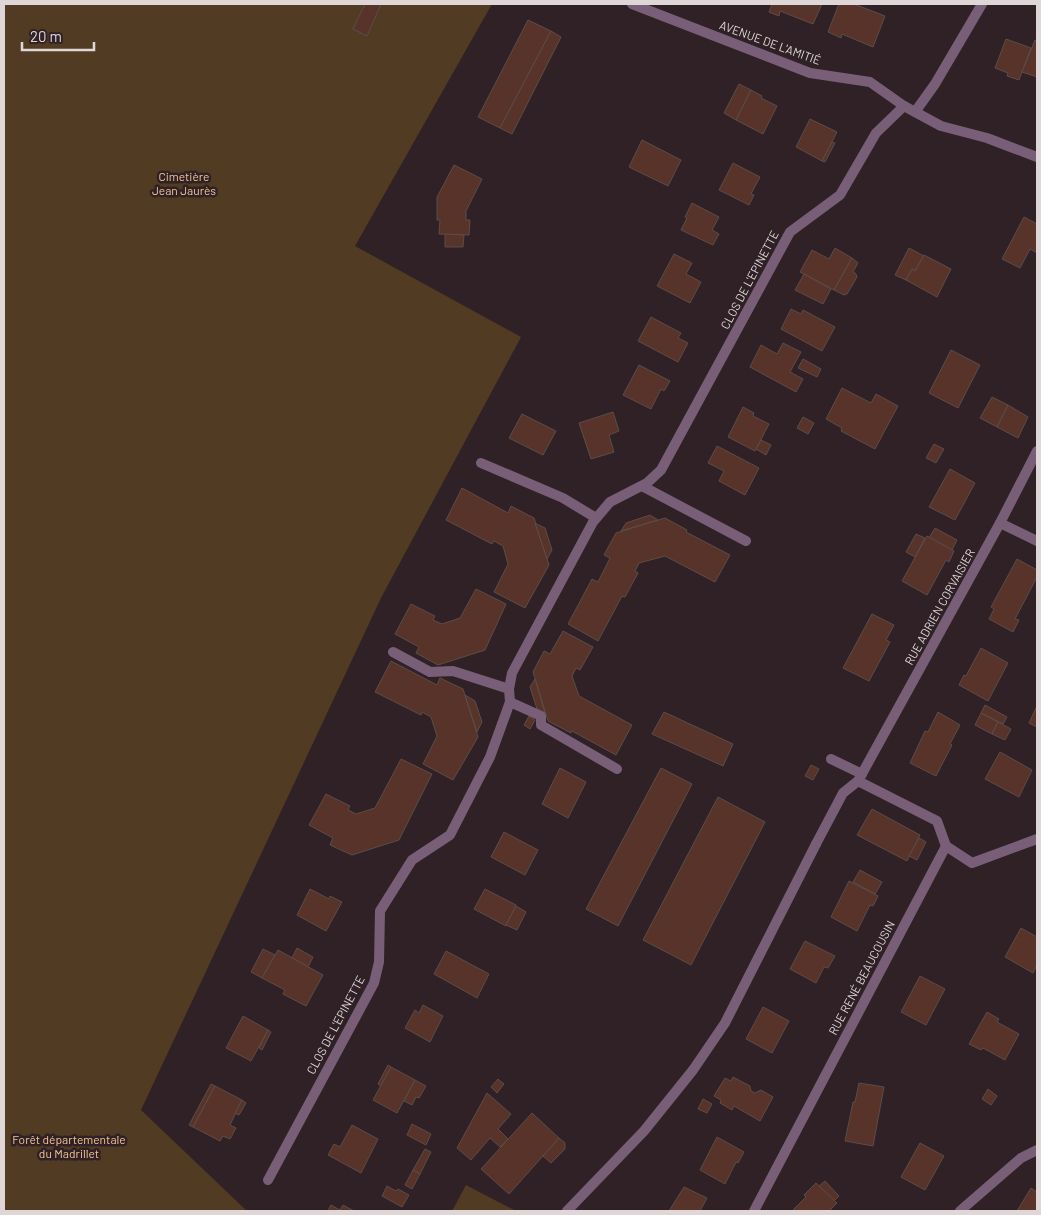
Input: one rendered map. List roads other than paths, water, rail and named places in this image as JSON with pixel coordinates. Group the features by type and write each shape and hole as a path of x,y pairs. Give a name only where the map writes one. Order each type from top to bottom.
{"street":[{"name":"AVENUE DE L'AMITIÉ","path":"632,4 810,73 870,82 904,106 941,126 987,138 1037,157"},
{"path":"915,112 935,84 982,4"},
{"name":"CLOS DE L'EPINETTE","path":"268,1180 374,983 379,962 380,911 412,860 450,835 490,757 510,702 509,689 512,673 596,518 610,502 647,484 661,470 790,232 840,195 876,133 904,106"},
{"name":"RUE ADRIEN CORVAISIER","path":"567,1211 644,1131 693,1070 714,1039 843,794 860,778 1000,523 1037,451"},
{"path":"481,463 563,498 596,518"},
{"path":"642,486 746,541"},
{"path":"1000,523 1037,541"},
{"path":"393,652 430,672 453,671 509,689"},
{"path":"510,702 541,716 540,726 617,769"},
{"path":"831,759 860,778 937,821 946,846 972,862 1037,839"},
{"name":"RUE RENÉ BEAUCOUSIN","path":"754,1211 946,846"},
{"path":"960,1211 1021,1158 1037,1150"}],"park label":[{"name":"Cimetière Jean Jaurès","path":"184,184"},
{"name":"Forêt départementale du Madrillet","path":"69,1147"}]}
